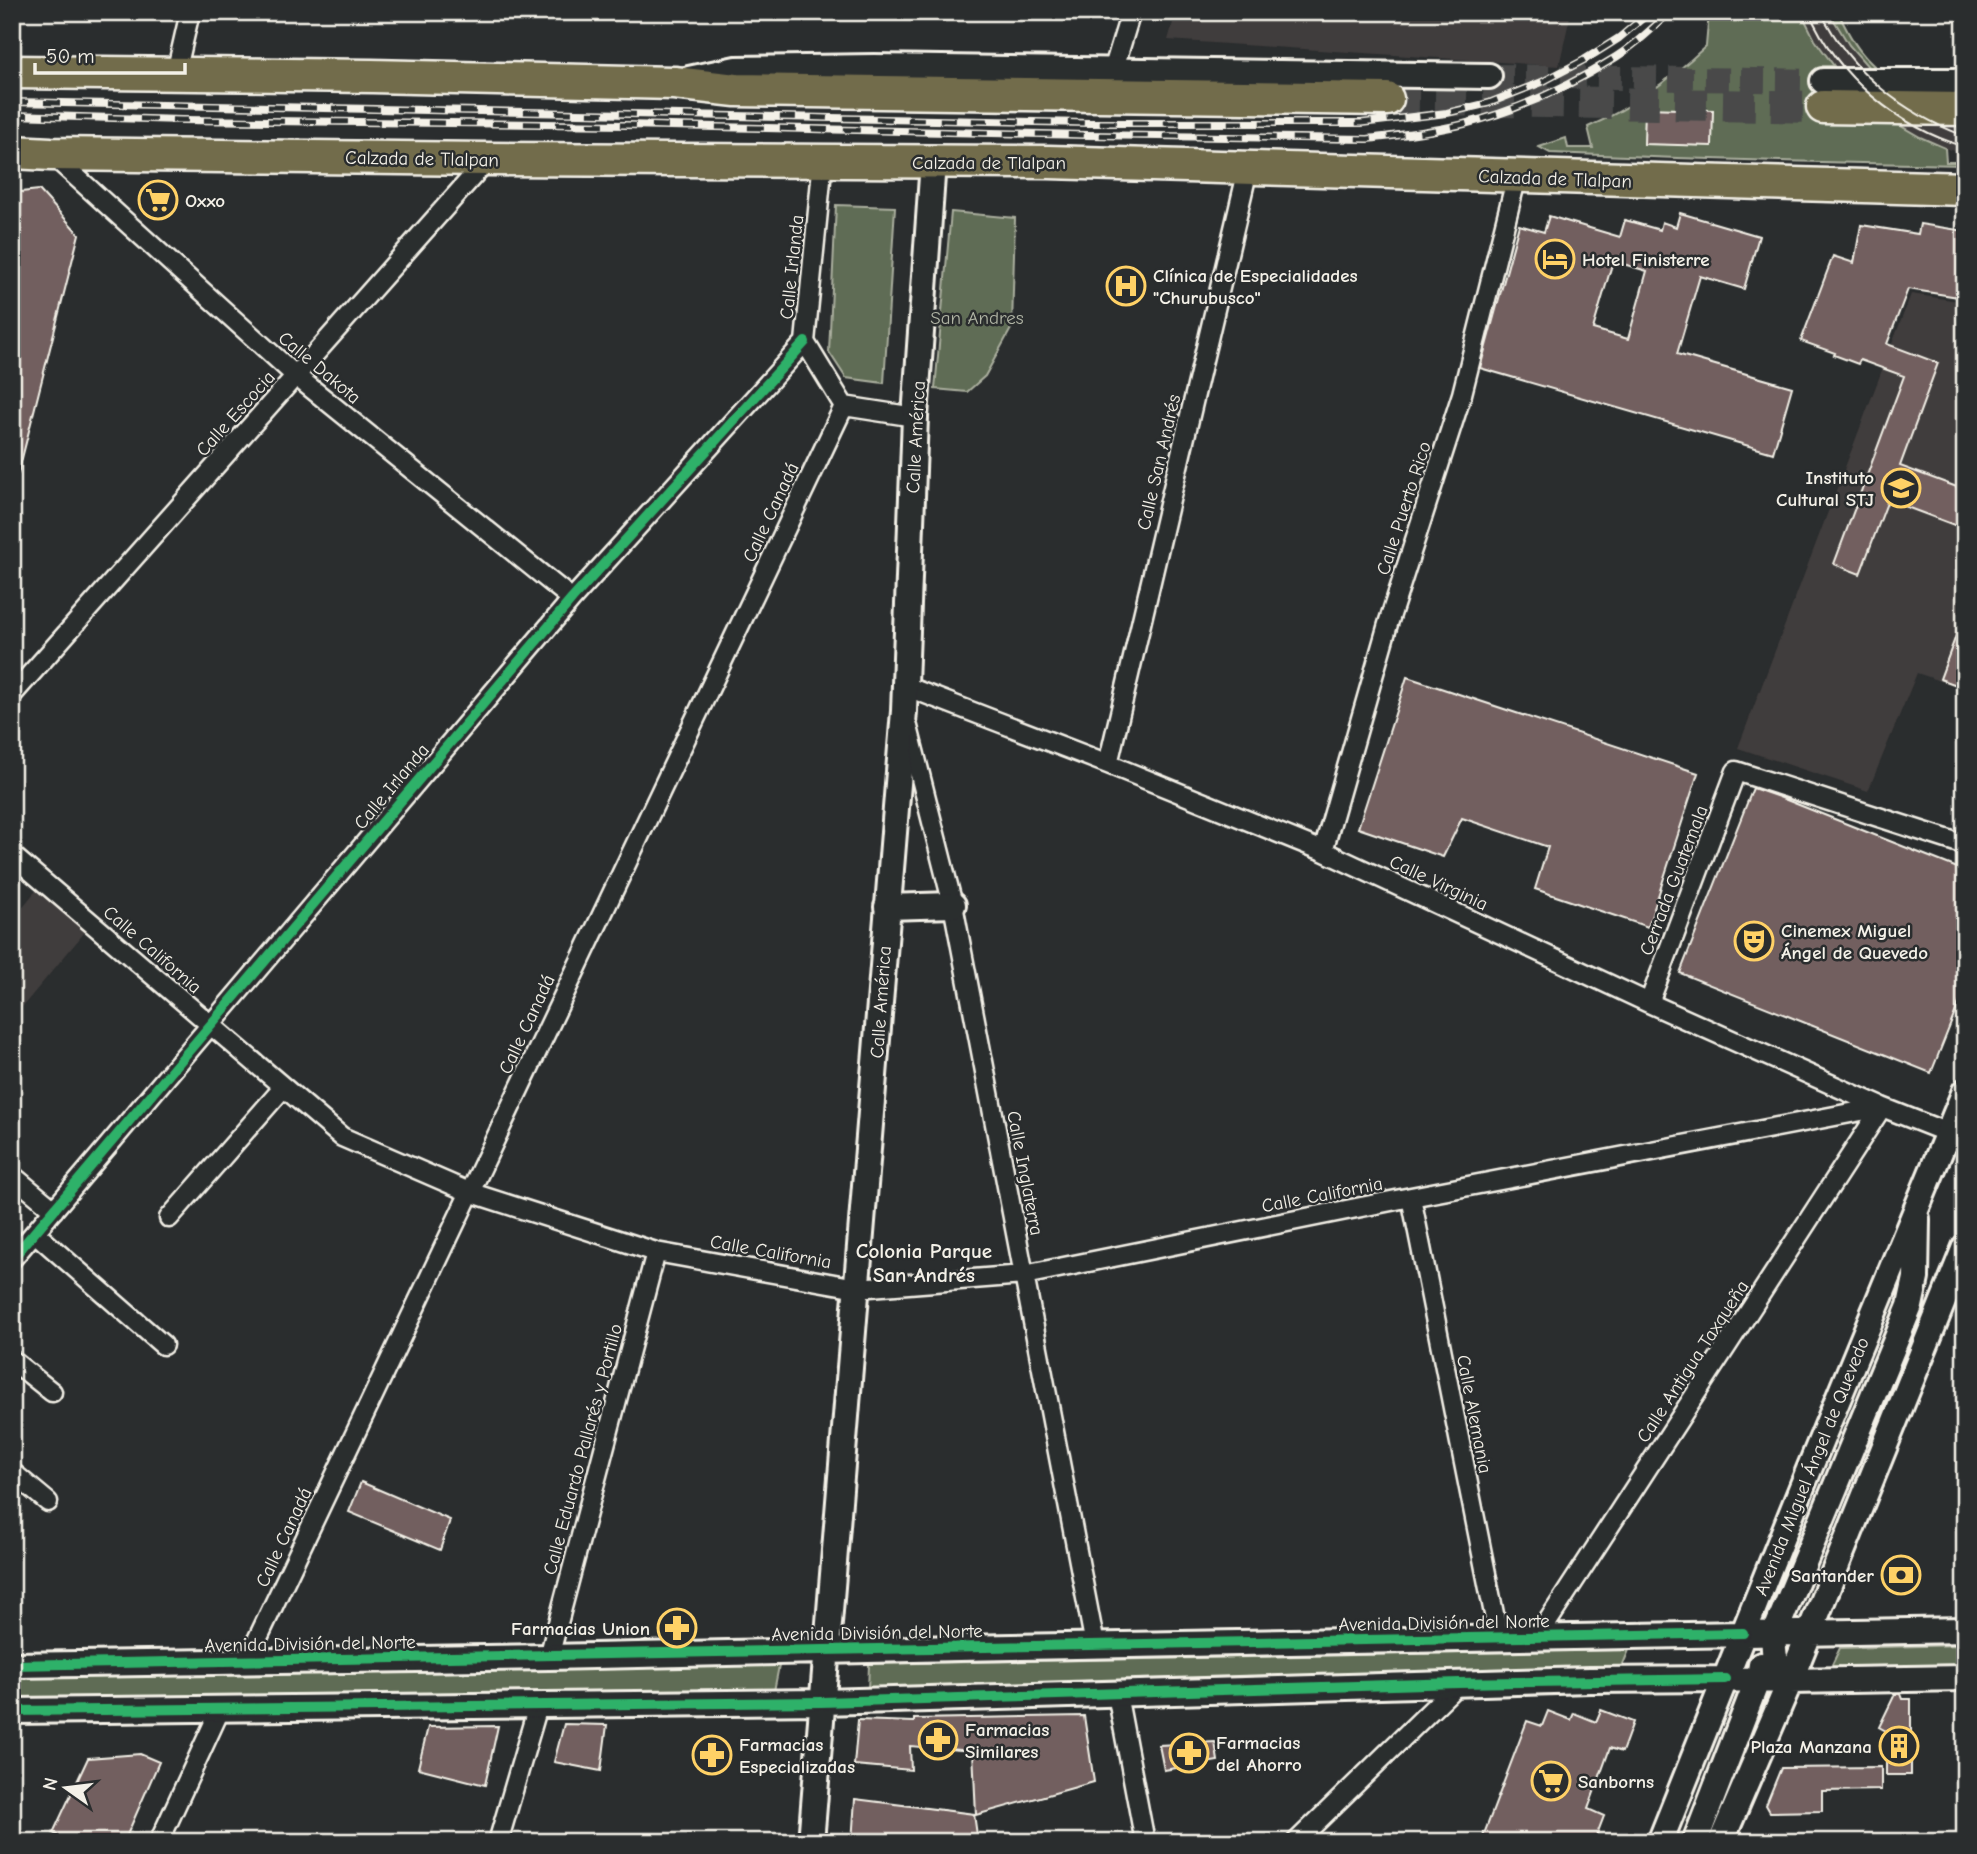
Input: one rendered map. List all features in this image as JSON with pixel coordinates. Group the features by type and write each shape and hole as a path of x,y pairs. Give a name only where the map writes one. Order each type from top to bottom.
{"highway":[{"path":"12,72 674,83 736,90 1387,99"},
{"path":"1823,94 1965,109"},
{"name":"Calzada de Tlalpan","path":"12,152 488,159 1049,162 1965,189"}],"main road":[{"path":"674,83 736,69 885,67 1489,76"},
{"path":"1823,94 1953,81 1965,71"},
{"name":"Calle América","path":"811,1842 904,711 915,417 933,162"},
{"path":"887,907 953,905"},
{"name":"Avenida Miguel Ángel de Quevedo","path":"1660,1842 1965,1091"},
{"path":"1790,1681 1780,1669 1775,1657 1773,1640 1910,1306 1917,1269 1916,1208"},
{"path":"1721,1842 1790,1681 1965,1247"},
{"name":"Avenida División del Norte","path":"12,1665 1965,1630"},
{"path":"1695,1842 1761,1667 1760,1654 1752,1639 1743,1633"},
{"path":"12,1711 822,1702 1459,1683 1965,1678"}],"street":[{"path":"176,73 190,12"},
{"path":"1113,71 1131,12"},
{"name":"Calle Dakota","path":"51,154 296,376 572,599"},
{"name":"Calle Escocia","path":"12,695 488,159"},
{"name":"Calle Irlanda","path":"12,1259 572,599 805,342 823,160"},
{"name":"Calle San Andrés","path":"1108,764 1248,169"},
{"name":"Calle Puerto Rico","path":"1323,851 1388,624 1462,394 1517,176"},
{"path":"805,342 844,406 915,417"},
{"name":"Calle Canadá","path":"247,1661 844,406"},
{"name":"Calle Virginia","path":"905,686 1323,851 1649,1003 1882,1107 1948,1133"},
{"name":"Calle Inglaterra","path":"904,711 953,905 1096,1646"},
{"name":"Cerrada Guatemala","path":"1649,1003 1736,771 1965,845"},
{"name":"Calle California","path":"12,855 342,1137 469,1192 656,1252 858,1288 1024,1275 1411,1197 1882,1107"},
{"path":"169,1218 283,1088"},
{"name":"Calle Antigua Taxqueña","path":"1537,1638 1882,1107"},
{"path":"12,1175 54,1210"},
{"name":"Calle Alemania","path":"1411,1197 1499,1639"},
{"path":"35,1233 163,1345"},
{"name":"Calle Eduardo Pallarés y Portillo","path":"549,1657 656,1252"},
{"path":"12,1360 51,1392"},
{"path":"12,1472 48,1502"},
{"path":"1296,1842 1459,1683"},
{"path":"1117,1694 1145,1842"},
{"path":"498,1842 538,1706"},
{"path":"159,1842 220,1710"}],"shaded area":[{"path":"1176,12 1571,12 1559,66 1168,40"},
{"path":"1801,12 1829,12 1849,45 1877,77 1937,118 1965,129 1965,154 1920,137 1887,118 1840,74 1815,39"},
{"name":"Instituto Cultural STJ","path":"1911,294 1965,302 1965,689 1917,673 1868,791 1738,748"},
{"path":"38,888 85,932 12,1019 12,920"}],"green space":[{"path":"1709,12 1801,12 1815,40 1834,66 1823,66 1823,117 1887,118 1945,148 1946,162 1957,162 1958,152 1965,154 1965,165 1550,153 1539,147 1566,138 1568,148 1593,148 1588,127 1650,92 1706,46"},
{"path":"1829,12 1838,12 1858,48 1877,68 1900,85 1965,121 1965,129 1937,118 1877,77 1849,45"},
{"name":"San Andres","path":"836,205 895,207 884,383 846,378 829,352"},
{"name":"San Andres","path":"951,212 1015,218 1012,327 985,376 967,392 935,389"},
{"path":"1965,1645 1965,1667 1829,1671 1840,1648"},
{"path":"1629,1650 1621,1669 868,1691 869,1664"},
{"path":"780,1661 774,1691 12,1699 12,1678"}],"building":[{"path":"1645,108 1713,110 1712,146 1644,144"},
{"path":"39,190 79,234 18,474 12,474 12,193"},
{"path":"1680,213 1759,236 1744,289 1700,276 1677,354 1792,387 1773,453 1480,368 1519,225 1544,232 1549,216 1620,237 1625,220 1660,230 1662,222 1676,227","holes":["1613,261 1647,271 1628,339 1593,329"]},
{"path":"1920,224 1965,231 1965,298 1908,289 1887,344 1938,363 1900,466 1965,490 1965,529 1888,500 1860,574 1834,564 1904,376 1860,360 1858,364 1801,341 1833,256 1854,263 1861,225 1918,234"},
{"path":"1963,617 1965,618 1965,688 1940,679"},
{"path":"1407,677 1698,773 1648,927 1535,889 1548,847 1462,818 1443,857 1358,828"},
{"path":"1753,788 1965,871 1965,988 1931,1073 1680,973"},
{"path":"361,1482 450,1520 440,1550 349,1512"},
{"name":"Plaza Manzana","path":"1895,1694 1900,1694 1902,1699 1911,1699 1911,1775 1886,1775 1886,1731 1879,1727"},
{"name":"Sanborns","path":"1601,1710 1633,1722 1622,1752 1610,1748 1588,1809 1604,1816 1594,1842 1481,1842 1527,1721 1542,1726 1548,1711 1571,1720 1574,1713 1596,1722"},
{"path":"1084,1716 1094,1782 976,1815 973,1751 910,1746 911,1770 854,1765 858,1720 914,1722 914,1719"},
{"path":"564,1724 607,1725 601,1771 554,1762"},
{"path":"498,1726 485,1785 418,1768 428,1727"},
{"name":"Farmacias del Ahorro","path":"1215,1742 1218,1761 1164,1770 1159,1745"},
{"path":"140,1754 159,1762 124,1842 71,1842 53,1833 88,1758"},
{"path":"1881,1767 1881,1790 1822,1791 1822,1811 1770,1812 1766,1805 1781,1768"},
{"path":"855,1799 974,1814 978,1842 852,1842"}],"tunnel":[{"path":"1489,76 1823,81"},
{"path":"1387,99 1823,107"}],"tram line":[{"path":"1809,12 1836,58 1872,96 1916,127 1965,147"},
{"path":"1821,12 1847,54 1881,88 1921,116 1965,136"}],"railway":[{"path":"12,102 1089,123 1361,123 1447,113 1489,103 1542,82 1584,60 1619,38 1650,12"},
{"path":"12,115 1368,139 1452,127 1523,105 1561,88 1616,57 1670,12"}],"cycle path":[{"path":"12,1259 572,599 805,342"},
{"path":"12,1665 1743,1633"},
{"path":"12,1711 822,1702 1459,1683 1725,1679"}],"place":[{"name":"Oxxo","path":"158,200"},
{"name":"Hotel Finisterre","path":"1555,259"},
{"name":"Clínica de Especialidades \"Churubusco\"","path":"1126,286"},
{"name":"Instituto Cultural STJ","path":"1901,488"},
{"name":"Cinemex Miguel Ángel de Quevedo","path":"1754,941"},
{"name":"Santander","path":"1901,1575"},
{"name":"Farmacias Union","path":"677,1628"},
{"name":"Farmacias Similares","path":"938,1740"},
{"name":"Plaza Manzana","path":"1899,1746"},
{"name":"Farmacias del Ahorro","path":"1189,1753"},
{"name":"Farmacias Especializadas","path":"712,1755"},
{"name":"Sanborns","path":"1551,1781"}],"district":[{"name":"Colonia Parque San Andrés","path":"924,1263"}]}
